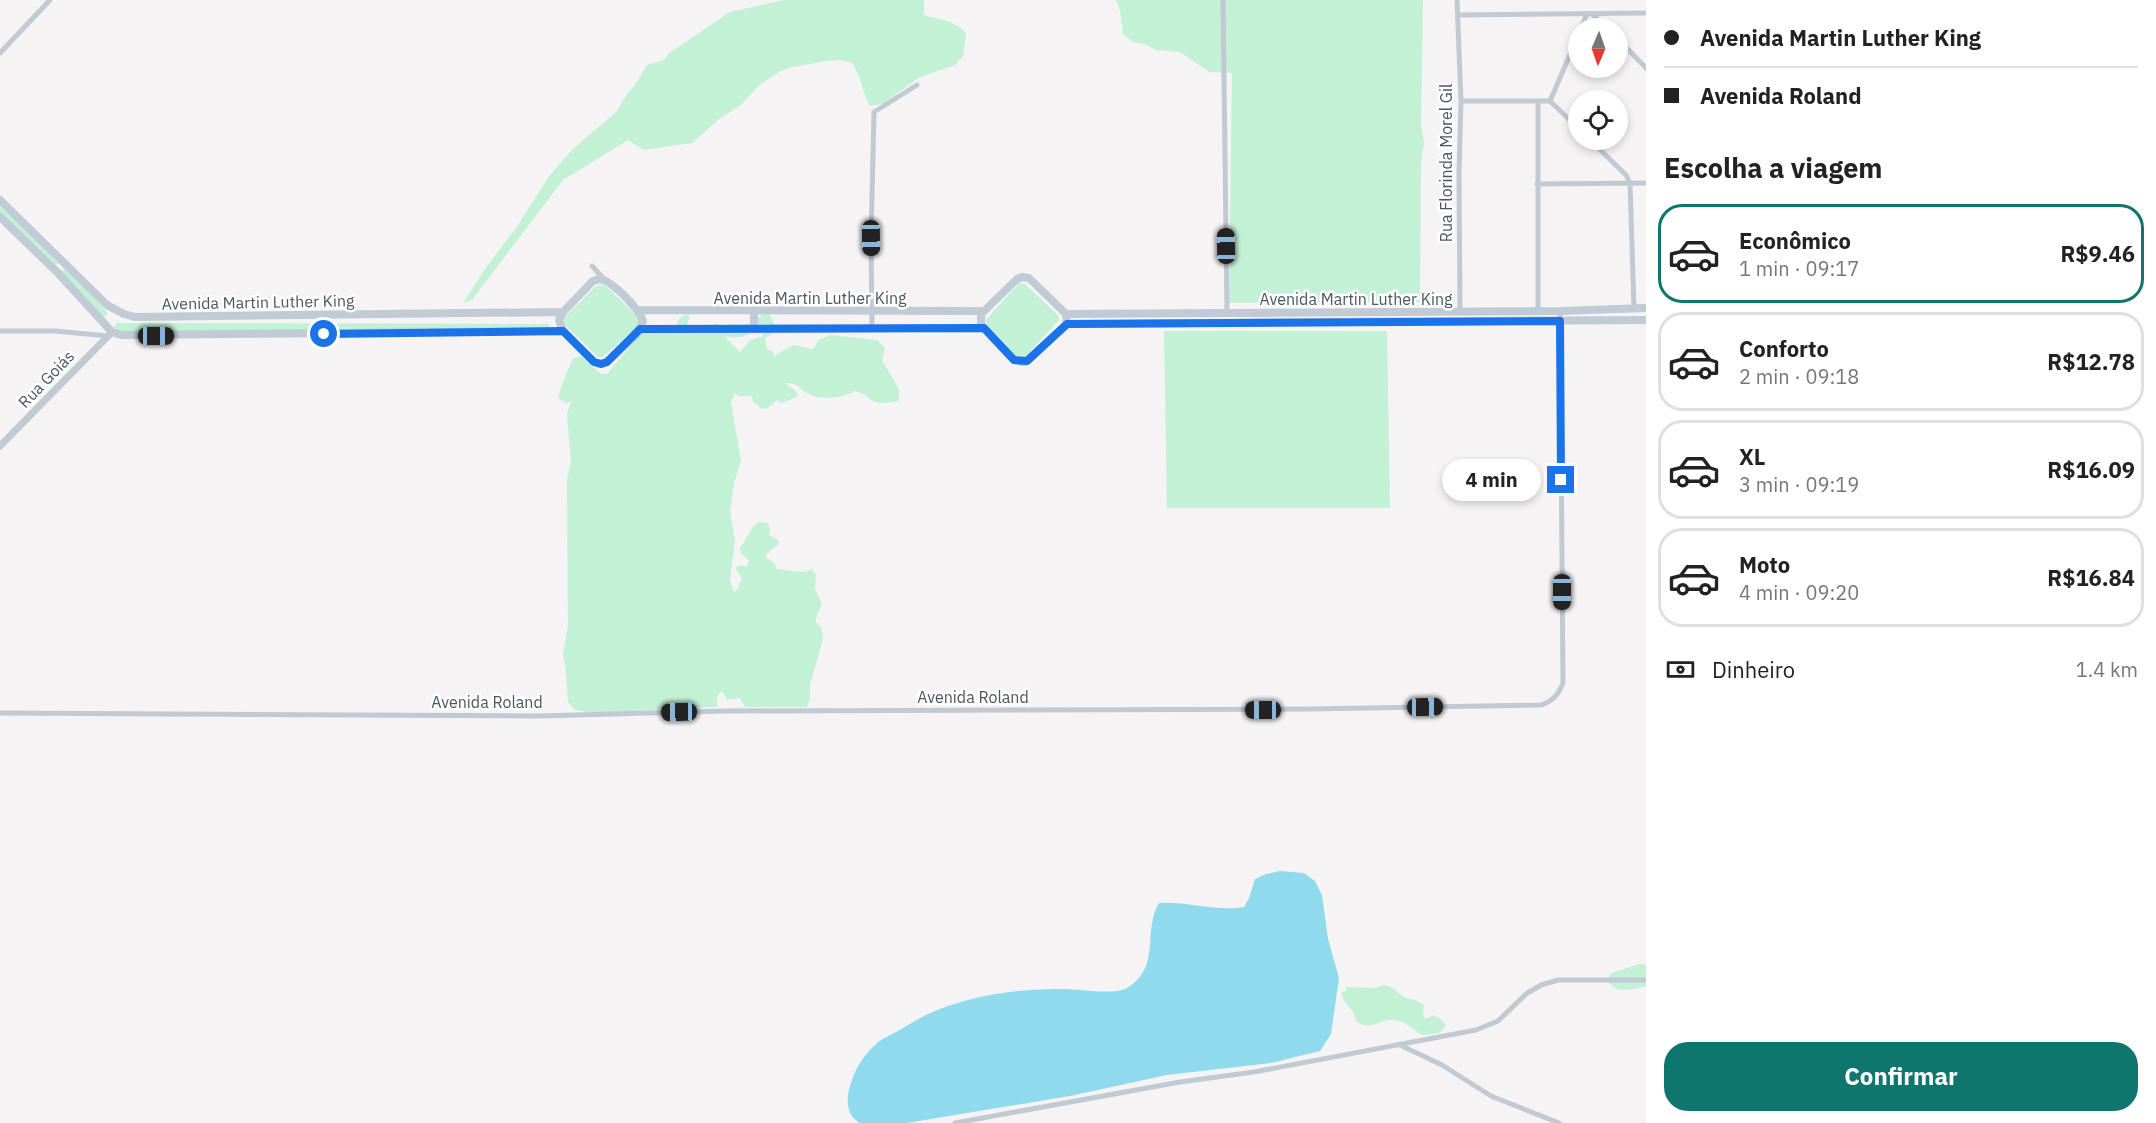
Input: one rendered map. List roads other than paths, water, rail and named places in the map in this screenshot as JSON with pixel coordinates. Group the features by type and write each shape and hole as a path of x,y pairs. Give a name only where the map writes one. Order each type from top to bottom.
{"main road":[{"name":"Avenida Martin Luther King","path":"0,200 107,305 124,314 148,317 563,312"},
{"path":"0,217 57,272 105,325 110,334"},
{"path":"57,272 66,263"},
{"path":"1022,277 1029,278 1066,314 1067,324 1027,361 1023,362 1014,360 984,328 980,320 983,311 1022,277"},
{"path":"604,279 638,310 643,321 640,329 607,362 601,364 594,362 563,331 559,320 563,312 593,281 604,279"},
{"name":"Avenida Martin Luther King","path":"1066,314 1560,311 1646,308"},
{"name":"Avenida Martin Luther King","path":"638,310 983,311"},
{"path":"754,311 754,329"},
{"path":"105,325 111,317 124,314"},
{"name":"Avenida Martin Luther King","path":"1067,324 1646,320"},
{"name":"Avenida Martin Luther King","path":"640,329 984,328"},
{"name":"Avenida Martin Luther King","path":"110,334 132,336 563,331"}],"street":[{"path":"0,53 50,0"},
{"path":"1223,0 1227,313"},
{"name":"Rua Florinda Morel Gil","path":"1457,0 1461,101 1460,312"},
{"path":"1458,15 1646,13"},
{"path":"1587,18 1590,14"},
{"path":"1590,14 1595,18"},
{"path":"1628,49 1646,68"},
{"path":"1550,101 1568,59"},
{"path":"872,329 871,238 874,112 917,85"},
{"path":"1461,101 1550,101 1568,118"},
{"path":"1538,101 1538,311"},
{"path":"1600,150 1626,175 1630,183 1634,309"},
{"path":"1537,184 1646,183"},
{"path":"592,266 604,279"},
{"name":"Avenida Roland","path":"0,713 538,716 726,711 1310,710 1541,705 1551,702 1559,693 1563,683 1560,311"},
{"path":"0,331 110,334"},
{"name":"Rua Goiás","path":"0,446 110,334"},
{"path":"955,1123 1180,1082 1254,1072 1402,1046 1476,1030 1498,1021 1526,994 1541,985 1558,980 1646,980"},
{"path":"1402,1046 1456,1073 1491,1096 1559,1123"}],"water":[{"path":"1280,871 1304,873 1315,881 1322,895 1328,939 1339,978 1331,1034 1320,1051 1271,1063 1167,1075 1070,1096 907,1123 860,1123 849,1111 849,1088 860,1062 877,1043 922,1017 974,998 1008,992 1066,989 1104,992 1127,988 1138,980 1148,960 1154,914 1159,903 1224,908 1244,907 1255,879"}]}
